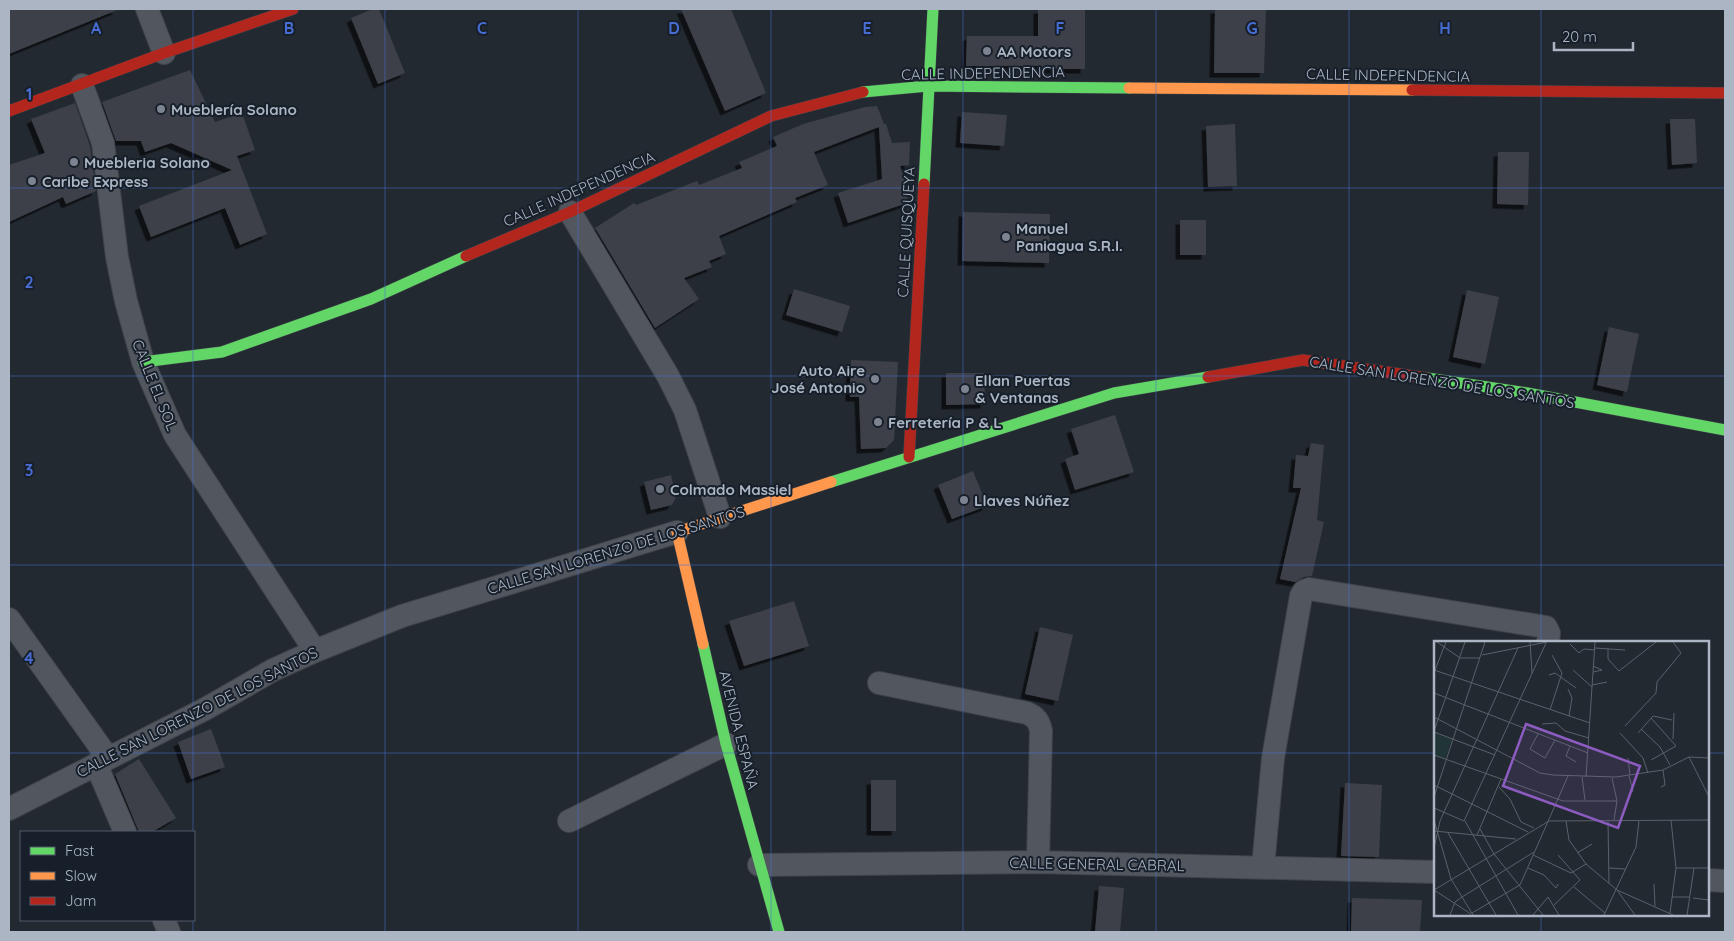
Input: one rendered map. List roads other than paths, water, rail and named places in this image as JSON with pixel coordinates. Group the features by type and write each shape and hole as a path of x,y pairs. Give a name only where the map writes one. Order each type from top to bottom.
{"street":[{"path":"147,9 164,53"},
{"path":"9,111 164,53 293,9"},
{"name":"CALLE QUISQUEYA","path":"909,457 932,9"},
{"name":"CALLE EL SOL","path":"82,84 103,143 117,257 126,301 143,362 175,435 315,651"},
{"name":"CALLE INDEPENDENCIA","path":"143,362 222,352 370,299 527,229 570,212 771,116 862,92 928,86 1725,93"},
{"path":"570,212 668,376 685,410 720,517"},
{"name":"CALLE SAN LORENZO DE LOS SANTOS","path":"9,809 208,708 273,670 402,616 677,532 1114,393 1303,360 1527,393 1725,430"},
{"name":"AVENIDA ESPAÑA","path":"677,532 726,744 779,932"},
{"path":"1263,867 1275,741 1301,596 1304,591 1309,589 1546,627 1549,633 1548,641"},
{"path":"9,619 102,761 125,831"},
{"path":"879,683 1034,716 1039,723 1041,731 1038,862"},
{"path":"569,821 726,744"},
{"name":"CALLE GENERAL CABRAL","path":"759,866 1038,862 1434,872"},
{"path":"1709,880 1725,881"}],"place":[{"name":"AA Motors","path":"987,51"},
{"name":"Mueblería Solano","path":"161,109"},
{"name":"Muebleria Solano","path":"74,162"},
{"name":"Caribe Express","path":"32,181"},
{"name":"Manuel Paniagua S.R.I.","path":"1006,237"},
{"name":"Auto Aire José Antonio","path":"875,379"},
{"name":"Ellan Puertas & Ventanas","path":"965,389"},
{"name":"Ferretería P & L","path":"878,422"},
{"name":"Colmado Massiel","path":"660,489"},
{"name":"Llaves Núñez","path":"964,500"}]}
